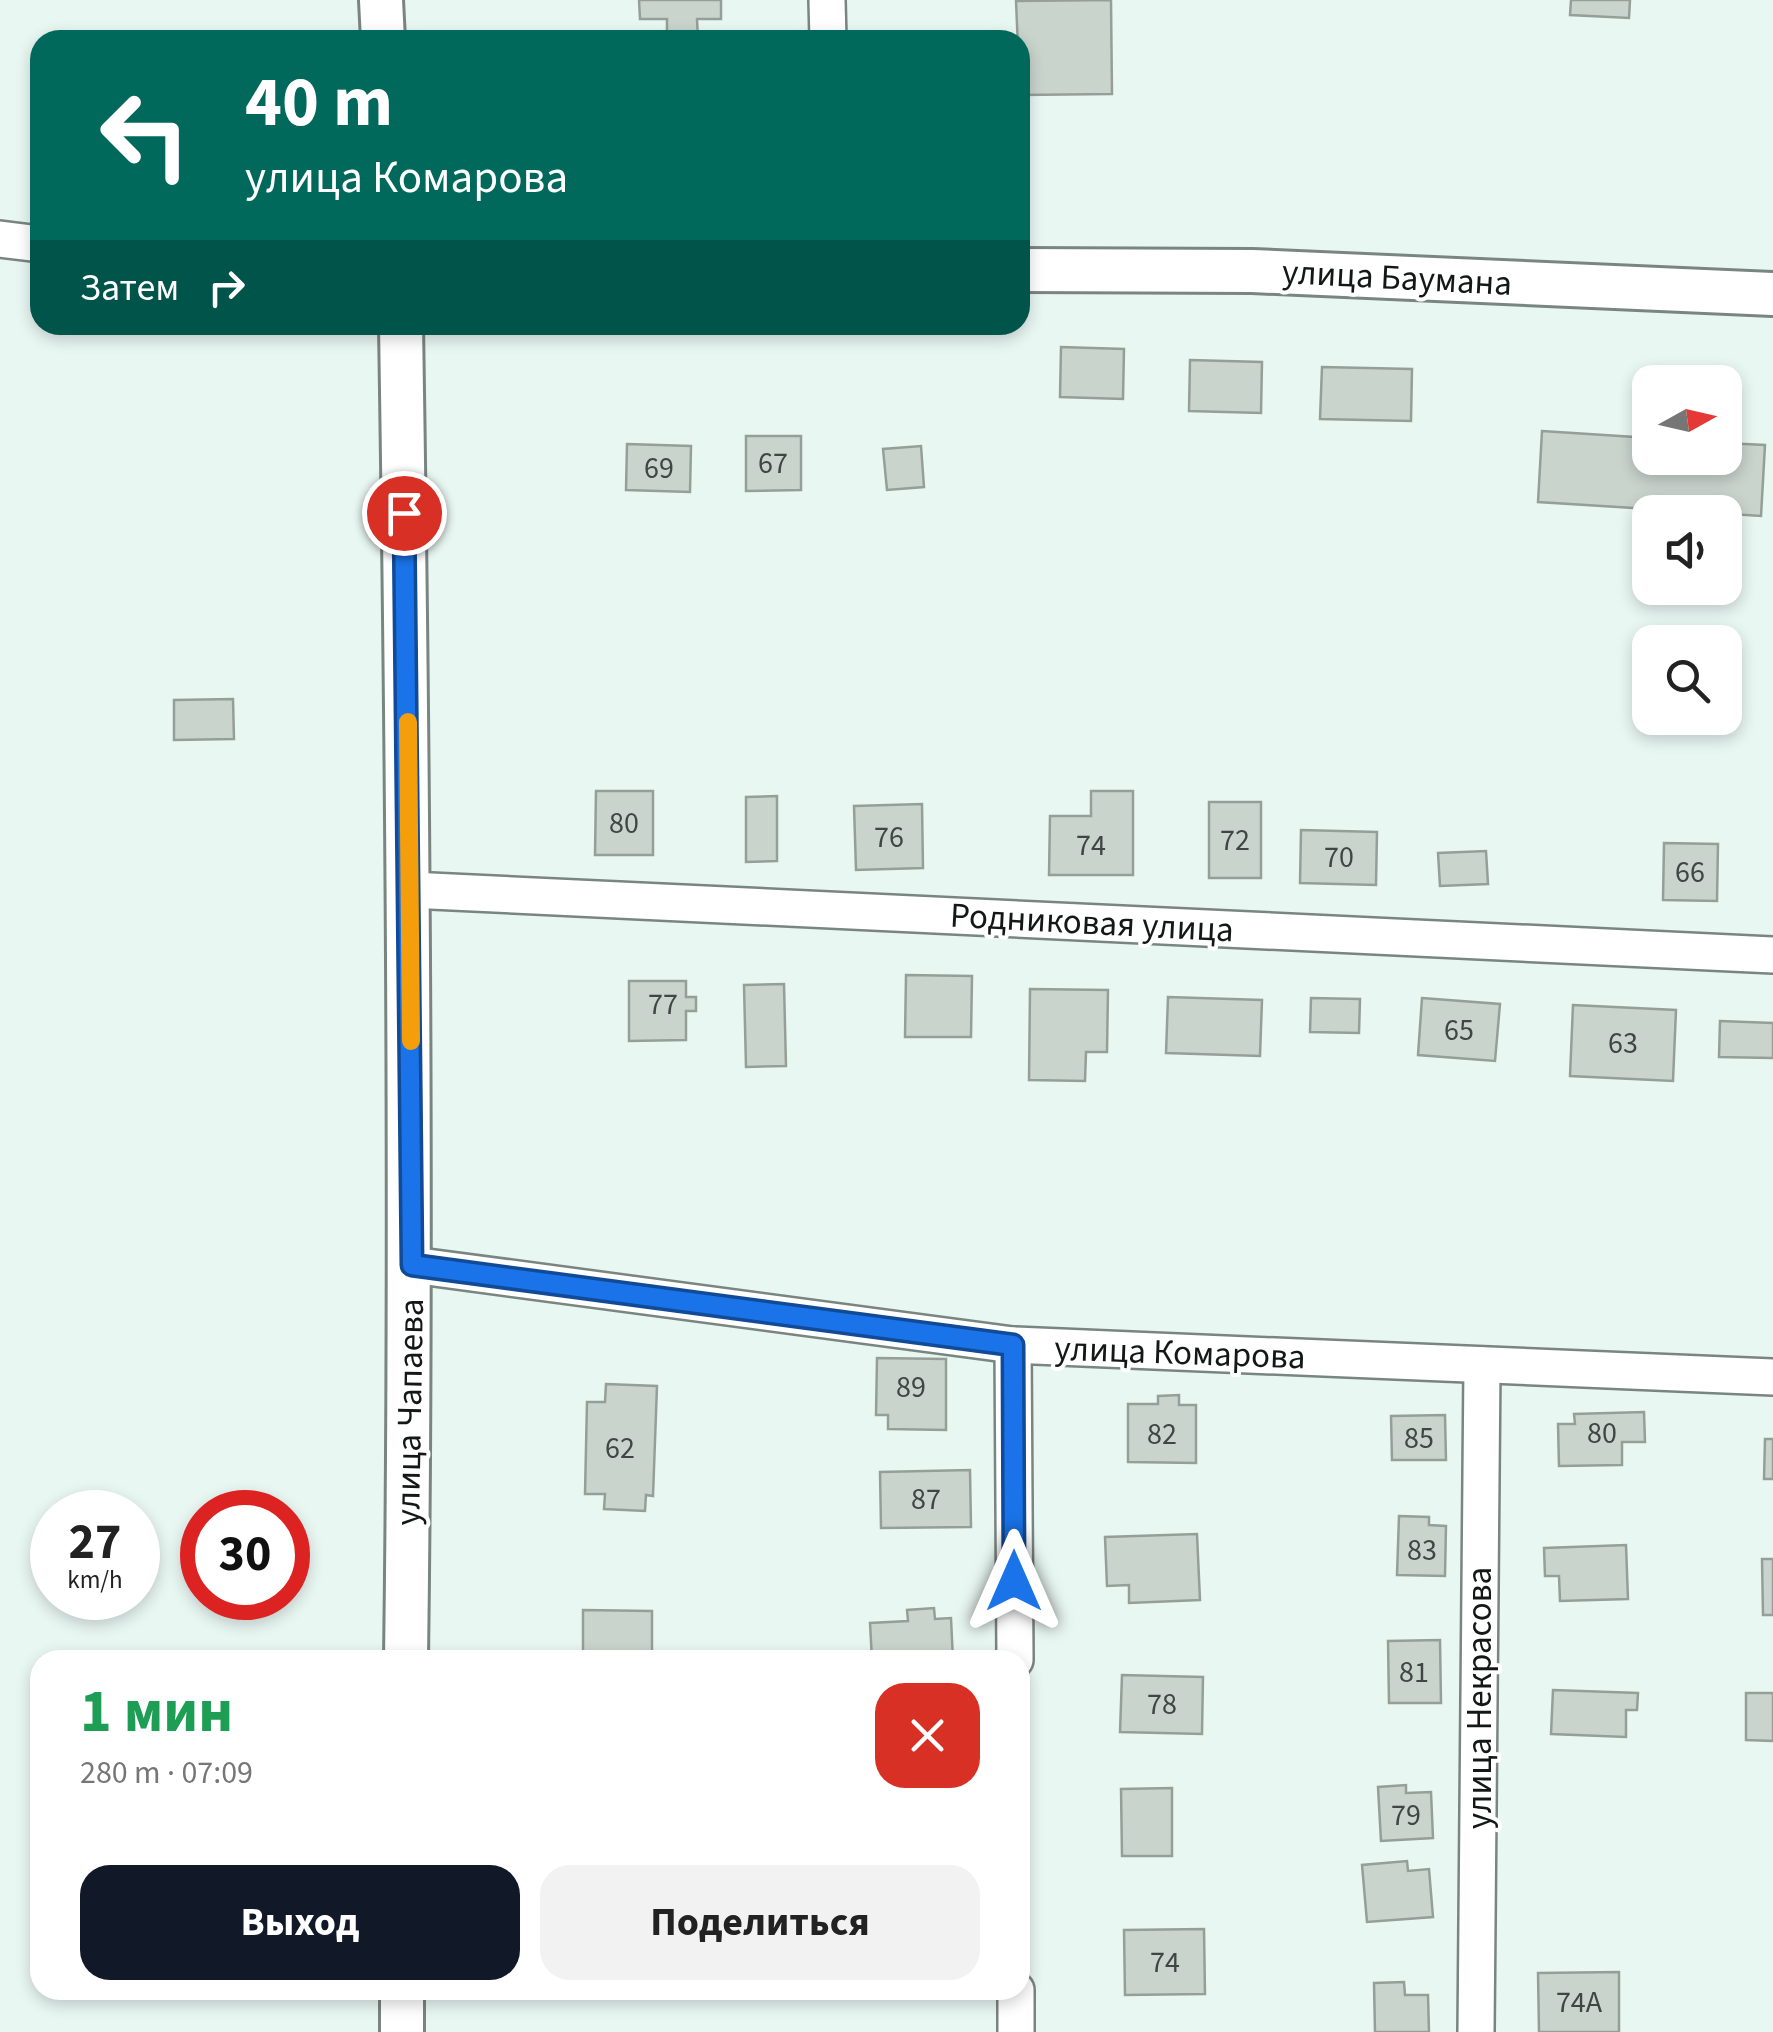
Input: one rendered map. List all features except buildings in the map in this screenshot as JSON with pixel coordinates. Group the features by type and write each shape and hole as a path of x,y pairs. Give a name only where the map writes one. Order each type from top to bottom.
{"street":[{"path":"381,0 382,30"},
{"path":"827,0 828,30"},
{"path":"0,239 30,243"},
{"name":"улица Баумана","path":"1030,270 1252,270 1773,294"},
{"name":"улица Чапаева","path":"400,335 412,1265 406,1650"},
{"name":"Родниковая улица","path":"410,890 1773,955"},
{"name":"улица Комарова","path":"412,1265 1013,1345 1773,1377"},
{"path":"1013,1345 1014,1650"},
{"name":"улица Некрасова","path":"1476,2032 1482,1365"},
{"path":"402,2000 402,2032"},
{"path":"1016,2000 1016,2032"}],"slow traffic":[{"path":"408,722 411,1041"}],"route":[{"path":"404,513 412,1265 1013,1345 1014,1581"}]}
